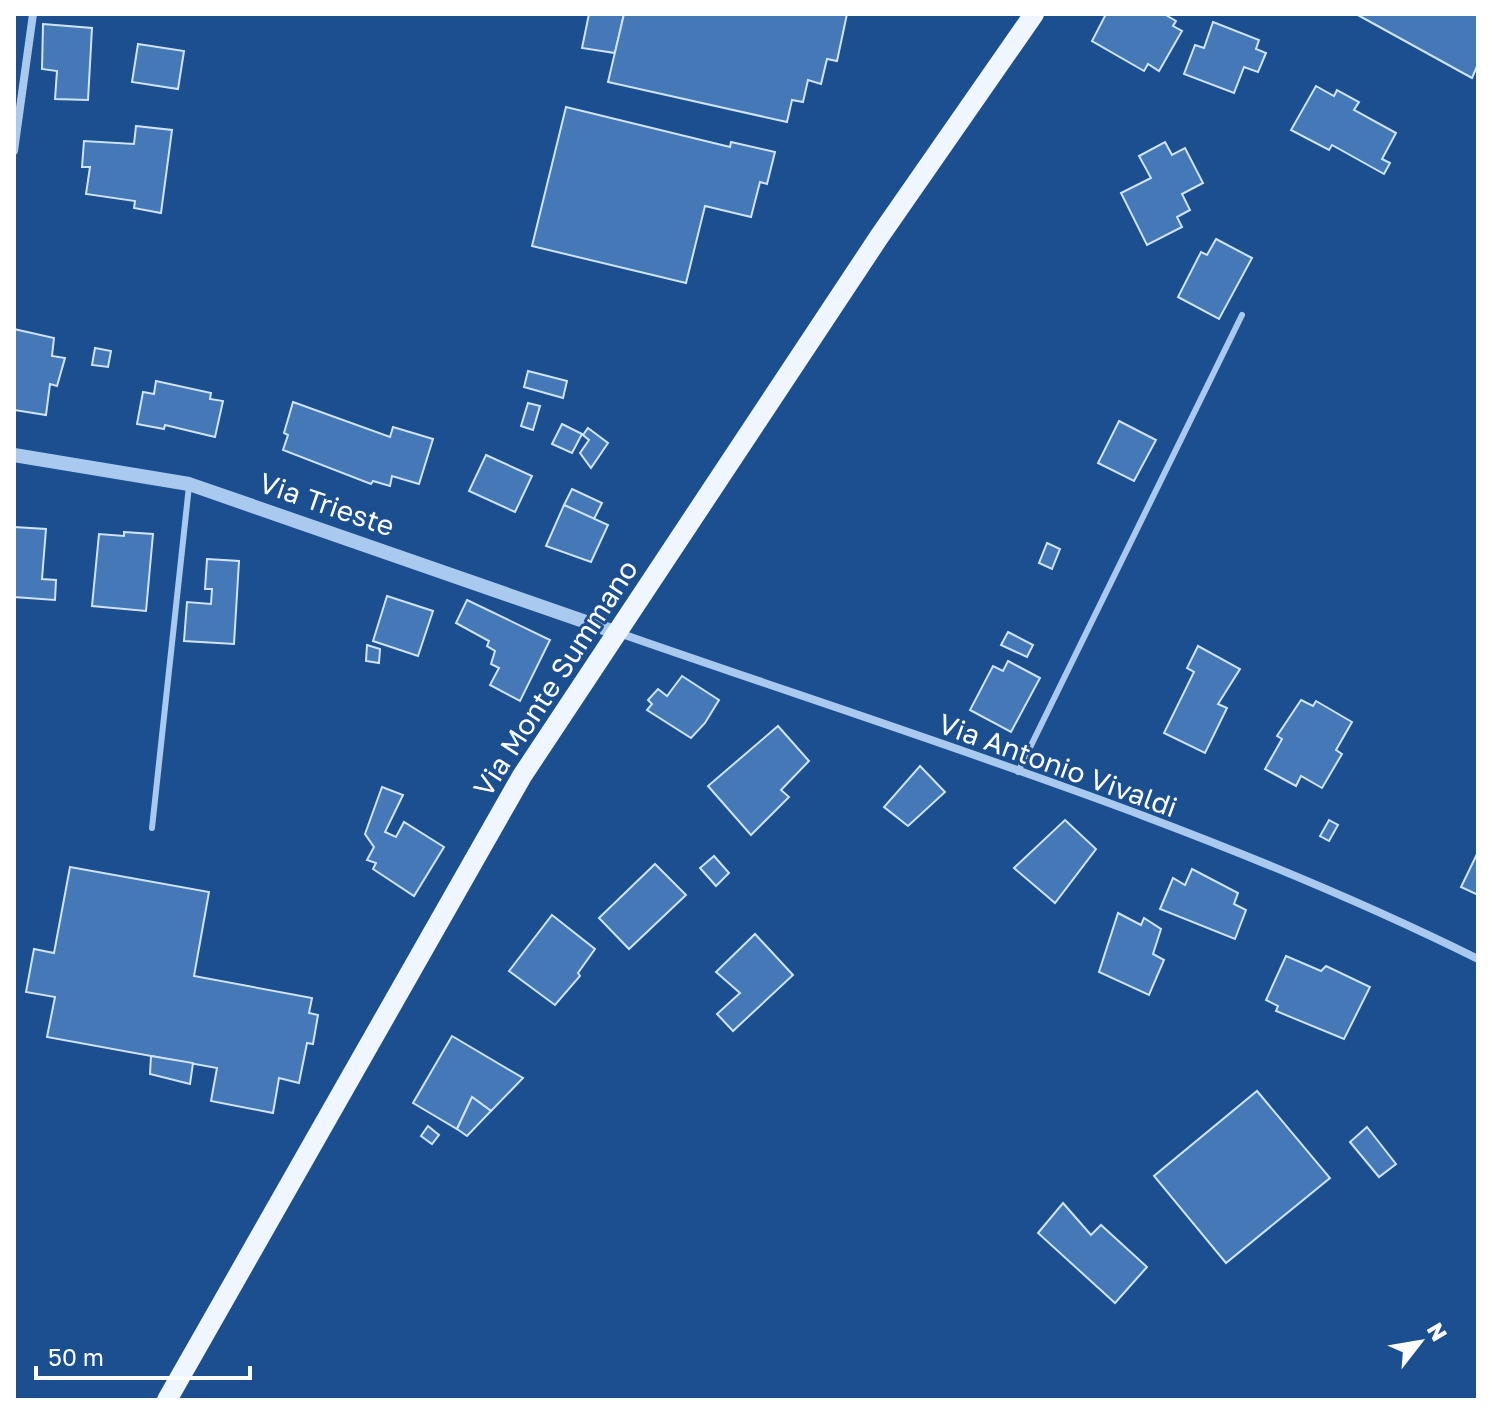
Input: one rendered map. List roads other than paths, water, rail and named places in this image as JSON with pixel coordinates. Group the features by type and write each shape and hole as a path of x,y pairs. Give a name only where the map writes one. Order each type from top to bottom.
{"main road":[{"name":"Via Monte Summano","path":"167,1400 522,776 615,632 1034,14"}],"street":[{"path":"14,151 33,14"},
{"name":"Via Trieste","path":"14,455 189,484 615,632"},
{"name":"Via Antonio Vivaldi","path":"615,632 1123,809 1405,922 1478,959"}],"lane":[{"path":"1018,772 1242,315"},
{"path":"152,828 189,484"}]}
